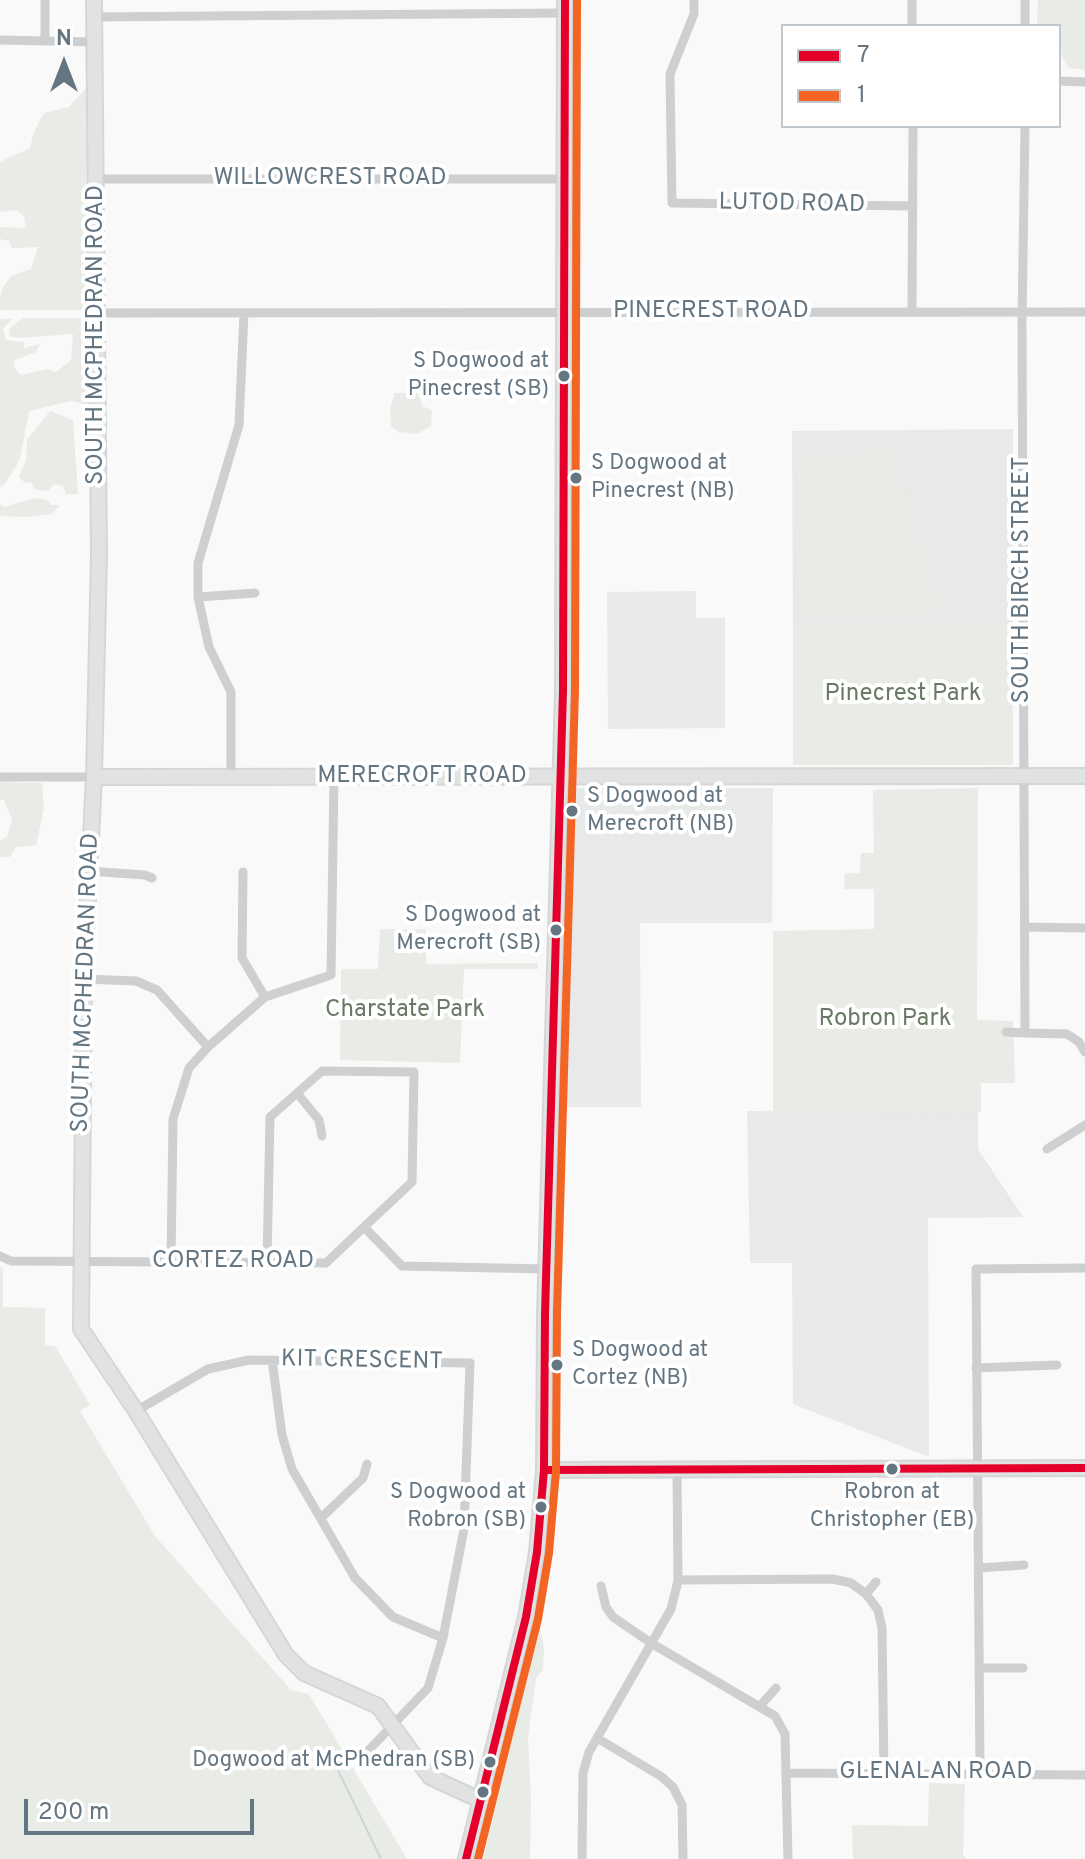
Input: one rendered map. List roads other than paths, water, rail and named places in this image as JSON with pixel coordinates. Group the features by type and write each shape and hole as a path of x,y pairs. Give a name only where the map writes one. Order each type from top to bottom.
{"street":[{"path":"45,0 45,41"},
{"name":"SOUTH MCPHEDRAN ROAD","path":"94,0 99,555 94,777 84,979 81,1329 136,1411 286,1655 304,1673 378,1706 430,1777 482,1801"},
{"name":"LUTOD ROAD","path":"694,0 694,14 670,74 672,203 913,206"},
{"path":"912,0 912,24"},
{"path":"1025,0 1025,24"},
{"path":"94,17 565,7 561,777 546,1269 544,1470 537,1552 526,1617 466,1859"},
{"path":"0,40 95,42"},
{"path":"1061,81 1085,82"},
{"path":"912,312 913,128"},
{"name":"SOUTH BIRCH STREET","path":"1025,128 1022,312 1025,1033"},
{"name":"WILLOWCREST ROAD","path":"96,179 565,179"},
{"name":"PINECREST ROAD","path":"97,313 1085,312"},
{"path":"231,777 231,692 209,647 198,597 198,563 239,425 244,313"},
{"path":"198,597 255,593"},
{"name":"MERECROFT ROAD","path":"0,777 1085,776"},
{"path":"171,1262 173,1119 189,1068 265,997 331,975 334,777"},
{"path":"88,871 152,878"},
{"path":"243,872 242,958 265,997"},
{"path":"1025,927 1085,928"},
{"path":"84,979 136,981 157,990 208,1047"},
{"path":"1006,1032 1067,1034 1079,1042 1085,1052"},
{"name":"CORTEZ ROAD","path":"0,1256 11,1261 326,1263 412,1182 414,1072 322,1071 297,1093"},
{"path":"267,1262 270,1117 297,1093 319,1120 322,1136"},
{"path":"1047,1149 1085,1125"},
{"path":"364,1227 402,1266 546,1269"},
{"path":"980,1772 976,1269 1085,1268"},
{"name":"KIT CRESCENT","path":"136,1411 208,1369 249,1360 470,1363 464,1529 443,1638 428,1688 366,1753"},
{"path":"272,1360 282,1435 292,1469 355,1578 393,1617 443,1638"},
{"path":"976,1368 1057,1365"},
{"path":"321,1518 363,1478 367,1464"},
{"path":"544,1470 1085,1468"},
{"path":"582,1859 583,1773 597,1738 671,1609 678,1580 677,1469"},
{"path":"978,1568 1024,1565"},
{"path":"678,1580 833,1579 851,1583 866,1594 878,1610 882,1628 884,1773"},
{"path":"866,1594 876,1582"},
{"path":"601,1586 606,1607 613,1617 775,1716 785,1734 788,1859"},
{"path":"979,1668 1023,1668"},
{"path":"760,1706 776,1688"},
{"path":"597,1738 662,1777 673,1787 682,1805 683,1859"},
{"name":"GLENALAN ROAD","path":"787,1773 1085,1775"}],"waterway":[{"path":"337,1768 381,1859"}],"place":[{"name":"S Dogwood at Pinecrest (SB)","path":"564,376"},
{"name":"S Dogwood at Pinecrest (NB)","path":"576,478"},
{"name":"S Dogwood at Merecroft (NB)","path":"572,811"},
{"name":"S Dogwood at Merecroft (SB)","path":"556,930"},
{"name":"S Dogwood at Cortez (NB)","path":"557,1365"},
{"name":"Robron at Christopher (EB)","path":"892,1469"},
{"name":"S Dogwood at Robron (SB)","path":"541,1507"},
{"name":"Dogwood at McPhedran (SB)","path":"490,1762"}],"park label":[{"name":"Pinecrest Park","path":"903,695"},
{"name":"Charstate Park","path":"405,1011"},
{"name":"Robron Park","path":"885,1020"}]}
